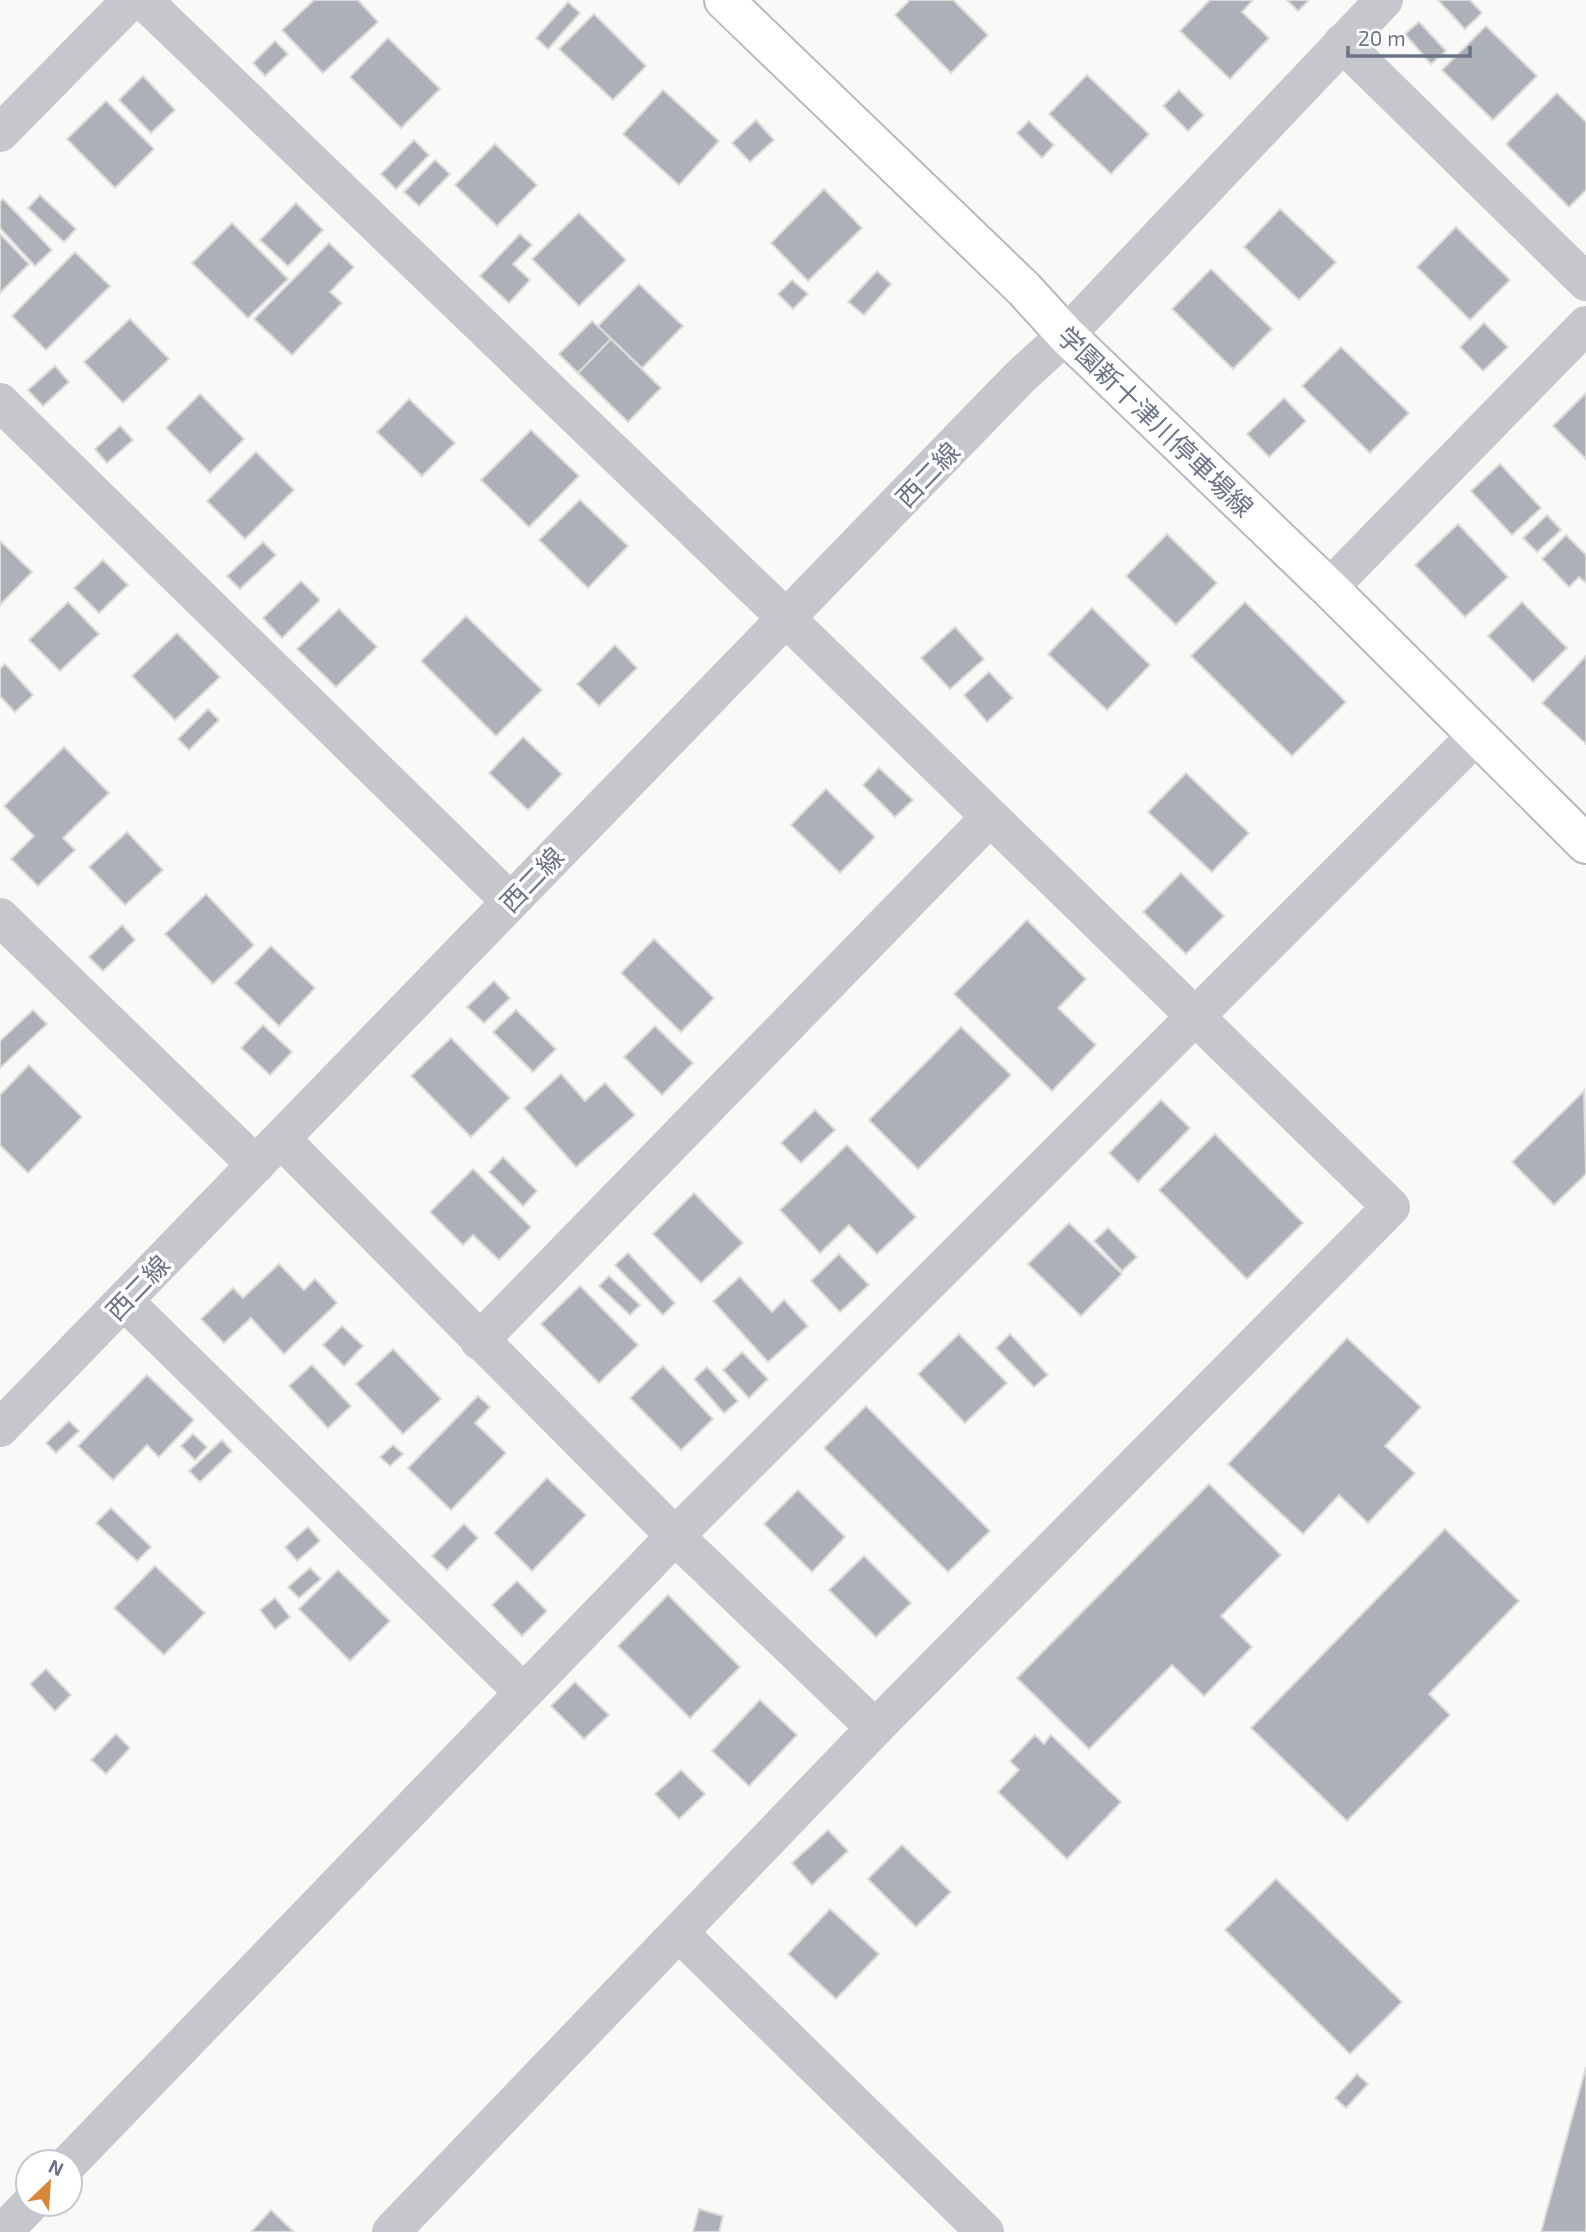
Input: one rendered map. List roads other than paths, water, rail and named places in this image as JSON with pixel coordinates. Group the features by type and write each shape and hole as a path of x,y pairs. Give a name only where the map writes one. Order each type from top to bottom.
{"main road":[{"name":"学園新十津川停車場線","path":"724,0 1024,289 1066,335 1329,588 1475,737 1586,844"}],"street":[{"path":"0,133 131,0"},
{"path":"144,0 787,618 1391,1207 875,1728 391,2232"},
{"name":"西二線","path":"0,1428 1020,377 1066,335 1384,0"},
{"path":"1342,43 1586,282"},
{"path":"1329,588 1586,325"},
{"path":"0,402 510,901"},
{"path":"83,2148 675,1536 1475,737"},
{"path":"479,1341 990,817"},
{"path":"0,917 269,1152 479,1341 675,1536 875,1728"},
{"path":"124,1301 523,1692"},
{"path":"679,1933 985,2232"},
{"path":"3,2232 16,2218"}]}
